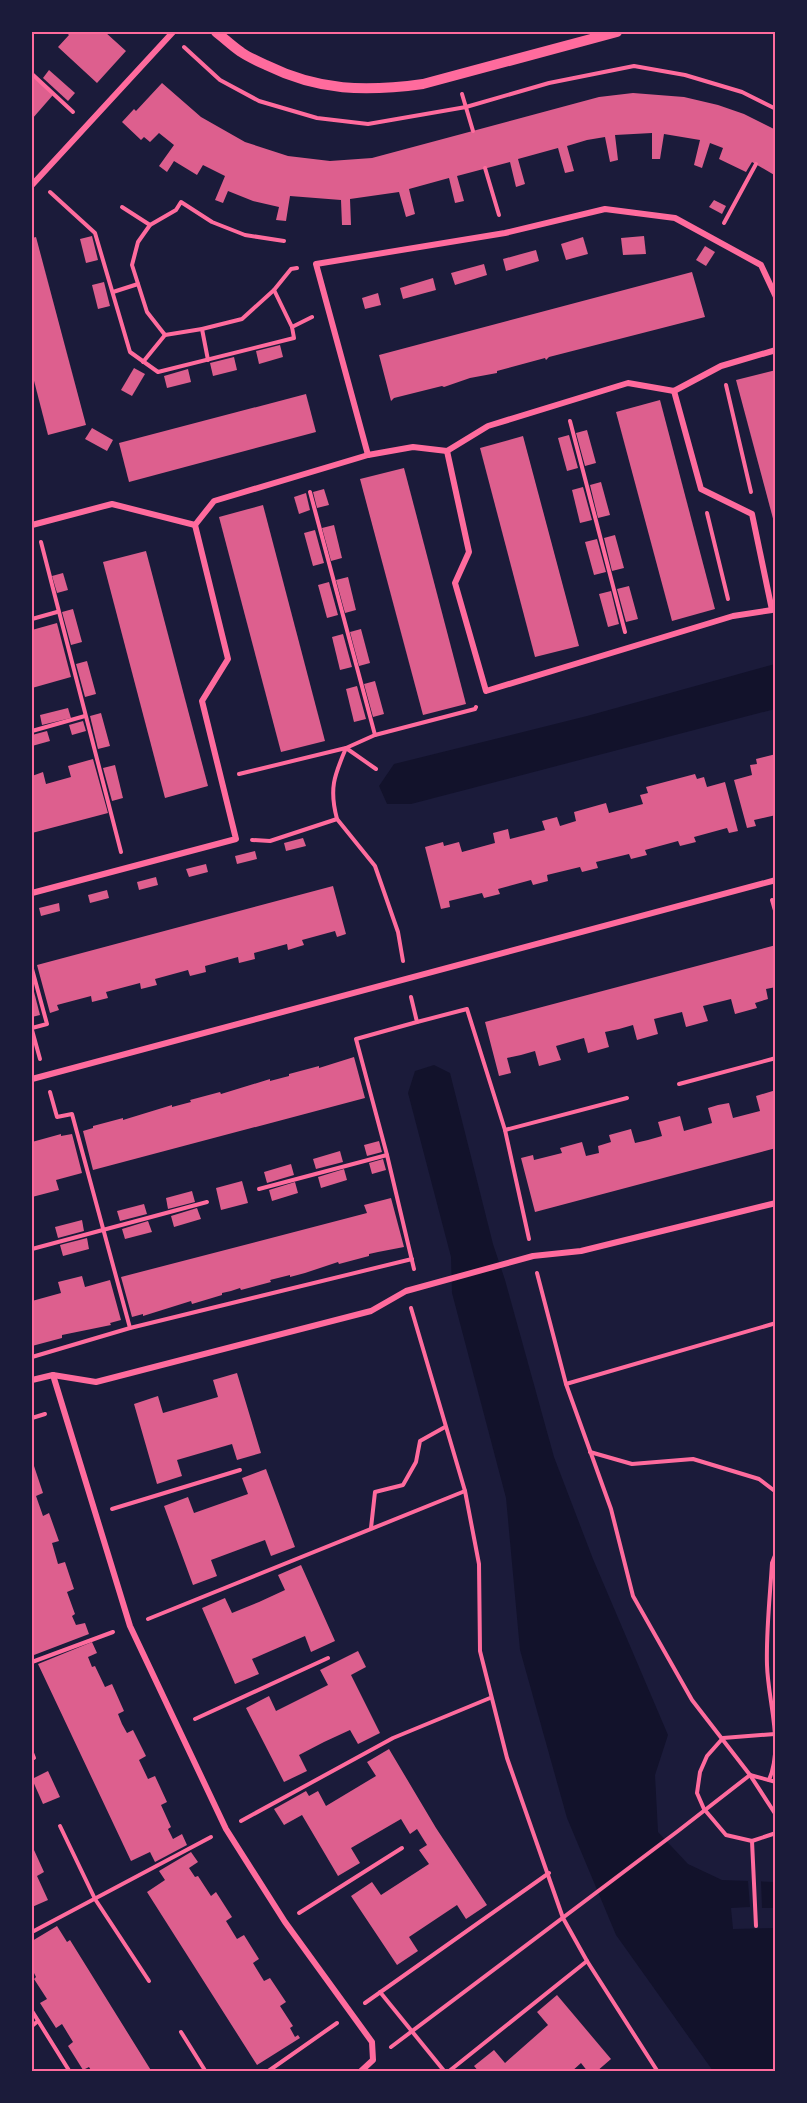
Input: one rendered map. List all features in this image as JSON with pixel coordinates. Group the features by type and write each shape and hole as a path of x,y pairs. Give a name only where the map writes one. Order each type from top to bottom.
{"street":[{"path":"34,182 173,32"},
{"path":"216,32 242,53 281,72 322,86 356,89 423,84 457,76 581,36 617,32"},
{"path":"368,455 316,264 505,233 605,209 675,218 761,265 776,297"},
{"path":"195,525 214,501 368,455 412,447 447,451 488,426 628,384 674,391 721,366 776,350"},
{"path":"447,451 469,552 455,583 486,690 733,616 772,610 752,514 701,489 674,391"},
{"path":"34,524 112,504 195,525"},
{"path":"32,893 236,839 202,701 228,659 195,525"},
{"path":"32,1079 776,880"},
{"path":"32,1380 53,1375 96,1382 371,1311 406,1291 533,1256 581,1251 776,1203"},
{"path":"53,1375 130,1626 226,1829 285,1922 372,2042 374,2060 360,2072"}],"path":[{"path":"32,74 87,124"},
{"path":"457,76 473,131"},
{"path":"715,239 756,164"},
{"path":"485,168 505,233"},
{"path":"34,182 95,233 130,352 158,372 294,338 292,327 274,290"},
{"path":"165,335 147,312 132,265 138,242 150,225 176,210 181,202 212,222 245,235 284,241"},
{"path":"122,207 150,225"},
{"path":"143,362 165,335 242,319 274,290 291,269 316,264"},
{"path":"113,292 138,284"},
{"path":"292,327 329,308"},
{"path":"202,329 208,360"},
{"path":"721,366 751,490 752,514"},
{"path":"565,403 629,647"},
{"path":"305,474 375,735"},
{"path":"701,489 733,616"},
{"path":"34,524 125,868"},
{"path":"32,619 57,612"},
{"path":"221,778 346,748 375,735 475,709 486,690"},
{"path":"32,731 85,716"},
{"path":"346,748 376,769"},
{"path":"346,748 336,770 331,798 337,819 375,866 398,932 417,1022"},
{"path":"236,839 270,841 337,819"},
{"path":"32,969 47,1024 32,1029 57,1117 72,1114 130,1328"},
{"path":"419,1287 356,1039 467,1009 505,1130 533,1256 566,1384 611,1509 633,1596 692,1700 723,1738 776,1815"},
{"path":"679,1084 776,1059"},
{"path":"505,1130 627,1098"},
{"path":"259,1189 387,1155"},
{"path":"32,1249 207,1202"},
{"path":"32,1357 130,1328 412,1259"},
{"path":"406,1291 465,1491 479,1564 480,1651 490,1698 507,1758 563,1918 587,1961 658,2072"},
{"path":"566,1384 776,1323"},
{"path":"371,1528 375,1492 403,1485 416,1462 420,1441 446,1427"},
{"path":"590,1451 632,1464 693,1459 759,1479 776,1492"},
{"path":"96,1514 240,1470"},
{"path":"32,1662 130,1626 465,1491"},
{"path":"769,1780 775,1766 775,1734 767,1666 772,1563 776,1553"},
{"path":"177,1727 328,1658"},
{"path":"32,1932 393,1738 490,1698"},
{"path":"775,1734 723,1738 707,1755 700,1772 697,1793 704,1809 726,1835 752,1841 776,1833"},
{"path":"750,1775 776,1782"},
{"path":"374,2060 750,1775"},
{"path":"60,1826 95,1899 149,1981"},
{"path":"752,1841 756,1926"},
{"path":"285,1922 402,1848"},
{"path":"268,2071 549,1874"},
{"path":"380,1992 446,2072 587,1961"},
{"path":"32,2011 70,2072"},
{"path":"32,2026 38,2021"},
{"path":"181,2032 206,2072"}],"shaded area":[{"path":"775,664 775,709 411,804 387,804 379,786 394,764 587,716"},
{"path":"434,1065 450,1073 493,1244 554,1457 593,1559 668,1735 655,1775 658,1832 688,1864 722,1880 775,1882 775,2071 713,2071 616,1935 567,1818 520,1650 506,1498 452,1293 451,1257 408,1093 415,1071"}],"pier":[{"path":"748,1881 761,1881 762,1908 775,1908 775,1928 733,1929 731,1908 750,1907"}],"building":[{"path":"66,32 105,32 126,51 97,83 58,47 69,35"},
{"path":"49,70 75,93 68,101 43,78"},
{"path":"32,76 53,95 32,119"},
{"path":"162,83 201,117 245,142 288,156 330,161 372,158 599,97 633,93 684,97 744,114 776,130 776,176 752,162 746,172 719,159 723,148 710,143 702,168 694,165 700,140 664,134 660,159 652,159 652,133 615,135 618,160 610,162 605,137 567,146 574,171 565,173 558,148 518,159 525,184 516,187 510,162 457,176 464,201 455,203 449,178 409,189 415,214 406,217 399,192 350,199 351,225 342,225 341,200 290,196 286,221 276,220 279,207 253,201 228,191 223,203 215,200 225,176 203,165 197,175 174,161 167,172 159,166 174,145 159,133 150,142 144,137 141,140 122,122 134,109 136,111"},
{"path":"714,200 726,206 722,214 709,207"},
{"path":"92,236 98,260 86,263 80,239"},
{"path":"644,236 646,254 623,255 621,238"},
{"path":"36,237 86,425 48,435 32,373 32,238"},
{"path":"583,237 588,254 566,260 561,244"},
{"path":"705,246 715,252 706,266 696,260"},
{"path":"536,250 539,261 506,271 503,259"},
{"path":"484,264 487,275 455,285 451,273"},
{"path":"692,272 705,317 549,357 546,360 545,358 497,371 497,373 470,378 444,387 394,398 391,401 379,355"},
{"path":"433,278 436,290 403,299 400,288"},
{"path":"104,282 110,306 98,309 92,285"},
{"path":"378,293 381,305 365,309 362,298"},
{"path":"280,345 283,357 259,364 256,351"},
{"path":"234,357 237,370 213,376 210,363"},
{"path":"134,368 145,374 132,396 121,390"},
{"path":"188,369 191,382 167,388 164,376"},
{"path":"776,370 776,526 775,526 736,380"},
{"path":"306,394 316,432 129,482 119,443"},
{"path":"660,400 715,609 672,621 616,412"},
{"path":"92,428 113,440 107,451 85,439"},
{"path":"587,430 596,463 585,466 576,433"},
{"path":"569,435 578,468 567,471 558,438"},
{"path":"523,436 579,646 535,657 480,448"},
{"path":"404,468 466,704 423,715 360,479"},
{"path":"601,482 610,515 598,518 590,485"},
{"path":"583,487 592,520 580,523 572,490"},
{"path":"324,489 329,505 317,508 313,492"},
{"path":"306,493 310,510 299,514 294,497"},
{"path":"263,505 325,741 281,752 219,517"},
{"path":"334,525 342,558 331,561 322,528"},
{"path":"315,530 324,563 313,566 304,533"},
{"path":"615,535 624,568 612,571 604,538"},
{"path":"597,539 606,572 594,575 585,542"},
{"path":"146,551 208,786 165,798 103,562"},
{"path":"63,573 68,590 57,593 52,576"},
{"path":"348,577 356,610 345,613 336,580"},
{"path":"329,582 338,615 327,618 318,585"},
{"path":"629,586 638,619 626,622 617,589"},
{"path":"611,591 619,624 608,627 599,594"},
{"path":"73,609 82,642 71,645 62,612"},
{"path":"57,623 71,677 32,688 32,630"},
{"path":"361,629 370,663 359,666 350,632"},
{"path":"343,634 352,667 340,670 332,637"},
{"path":"87,661 96,694 85,697 76,664"},
{"path":"375,681 384,714 373,717 364,684"},
{"path":"357,686 366,719 354,722 346,689"},
{"path":"68,708 71,718 42,725 40,715"},
{"path":"101,713 110,746 98,749 90,716"},
{"path":"83,721 86,731 72,735 69,725"},
{"path":"47,731 50,741 32,746 32,735"},
{"path":"776,754 776,815 754,820 756,826 747,828 734,780 752,775 750,765 757,764 756,759"},
{"path":"93,759 108,813 32,833 32,776 43,772 46,784 71,777 68,766"},
{"path":"115,765 123,798 112,801 103,768"},
{"path":"695,774 697,779 704,777 707,787 725,782 738,831 729,833 727,828 694,837 696,842 680,846 678,841 645,850 647,855 631,859 629,854 596,862 598,868 582,872 580,867 547,875 548,881 533,885 531,880 498,889 500,894 484,898 482,893 449,901 450,907 441,909 425,847 443,842 444,846 459,842 462,852 495,843 493,833 508,829 510,839 545,830 542,821 557,817 560,826 576,821 574,812 606,803 609,813 643,804 640,795 648,793 646,787"},
{"path":"303,838 306,846 286,851 284,843"},
{"path":"255,851 257,859 237,864 235,856"},
{"path":"206,864 208,872 189,877 186,869"},
{"path":"156,877 158,885 139,890 137,882"},
{"path":"333,886 346,934 337,937 335,931 302,940 304,945 288,950 287,944 254,953 255,959 239,963 238,957 205,966 206,972 190,976 188,970 155,979 157,985 141,989 140,983 106,992 108,998 92,1002 91,996 57,1005 59,1010 50,1013 37,965"},
{"path":"107,890 109,898 90,903 88,895"},
{"path":"59,903 60,911 41,916 39,908"},
{"path":"776,945 776,987 766,989 768,999 755,1003 757,1008 735,1014 731,999 703,1006 708,1021 686,1027 682,1012 654,1019 658,1034 637,1040 633,1025 605,1032 609,1047 588,1053 584,1038 556,1046 561,1060 539,1066 535,1051 507,1058 511,1073 499,1076 485,1022"},
{"path":"32,984 40,1015 32,1017"},
{"path":"354,1057 365,1098 93,1170 83,1131 93,1126 123,1118 123,1120"},
{"path":"776,1090 776,1148 535,1212 521,1158 533,1155 534,1160 562,1153 560,1148 582,1142 586,1156 599,1153 598,1146 611,1142 609,1135 631,1129 635,1143 648,1140 662,1136 658,1122 680,1116 684,1131 712,1123 708,1108 718,1105 729,1103 733,1118 760,1111 756,1096"},
{"path":"61,1134 61,1136 72,1134 82,1173 56,1180 59,1190 32,1197 32,1142"},
{"path":"379,1141 382,1152 367,1156 364,1145"},
{"path":"340,1151 343,1162 316,1169 313,1159"},
{"path":"383,1159 386,1170 372,1174 369,1163"},
{"path":"291,1164 294,1175 267,1183 264,1172"},
{"path":"344,1169 347,1180 321,1188 318,1177"},
{"path":"242,1181 248,1203 221,1210 216,1188"},
{"path":"295,1182 298,1193 272,1201 269,1190"},
{"path":"192,1191 195,1202 168,1209 166,1198"},
{"path":"391,1198 404,1247 369,1254 369,1256 339,1264 338,1262 241,1290 240,1288 192,1304 191,1301 143,1316 143,1314 132,1317 121,1277 367,1213 364,1205"},
{"path":"144,1204 147,1214 120,1221 117,1211"},
{"path":"197,1208 201,1219 174,1227 171,1216"},
{"path":"82,1220 84,1231 58,1238 55,1227"},
{"path":"148,1221 152,1232 125,1239 122,1229"},
{"path":"87,1238 89,1249 63,1256 60,1245"},
{"path":"82,1276 85,1287 110,1280 121,1320 110,1323 111,1325 62,1335 62,1338 32,1346 32,1301 61,1293 58,1282"},
{"path":"237,1373 261,1453 237,1460 232,1444 177,1460 182,1476 157,1484 134,1404 158,1396 163,1413 218,1397 213,1380"},
{"path":"32,1466 34,1466 43,1493 36,1496 43,1516 49,1513 59,1541 52,1543 58,1564 65,1562 74,1589 67,1592 75,1614 72,1616 76,1625 85,1623 89,1634 34,1655 32,1646"},
{"path":"266,1469 295,1547 271,1556 265,1540 211,1560 217,1576 193,1585 164,1506 188,1497 194,1513 248,1494 242,1478"},
{"path":"301,1565 335,1641 311,1652 305,1636 252,1659 259,1674 235,1684 202,1608 225,1598 232,1613 259,1602 285,1590 278,1575"},
{"path":"92,1642 97,1653 88,1657 92,1667 95,1666 105,1687 112,1684 124,1711 118,1714 122,1724 127,1733 133,1730 146,1756 139,1760 148,1779 155,1776 167,1802 161,1805 171,1827 168,1829 173,1839 182,1834 187,1845 155,1862 150,1852 131,1861 38,1664"},
{"path":"358,1651 366,1667 351,1675 380,1733 358,1744 350,1730 324,1742 299,1755 307,1771 284,1782 246,1708 269,1696 276,1711 328,1685 320,1670"},
{"path":"389,1749 436,1828 487,1905 466,1919 457,1905 409,1937 418,1951 397,1965 351,1896 372,1882 381,1895 429,1864 419,1850 427,1845 417,1829 410,1834 401,1819 351,1848 360,1863 338,1876 302,1815 284,1825 274,1809 306,1791 309,1796 318,1791 326,1806 376,1776 367,1762"},
{"path":"48,1771 60,1797 43,1804 32,1779"},
{"path":"34,1850 44,1872 37,1876 48,1900 32,1907 32,1851"},
{"path":"191,1852 198,1862 189,1868 195,1877 198,1876 211,1896 216,1892 232,1917 226,1921 237,1939 244,1935 259,1959 253,1963 264,1981 270,1978 286,2002 280,2006 293,2026 290,2028 295,2037 298,2035 300,2038 257,2065 147,1892 165,1880 159,1871"},
{"path":"57,1926 67,1942 70,1940 152,2072 92,2072 89,2067 83,2070 68,2046 73,2042 62,2024 56,2028 40,2003 47,1999 34,1979 36,1977 32,1969 32,1941"},
{"path":"557,1995 611,2059 596,2072 588,2072 581,2063 571,2072 479,2072 474,2066 494,2050 505,2063 548,2025 537,2012"}]}
